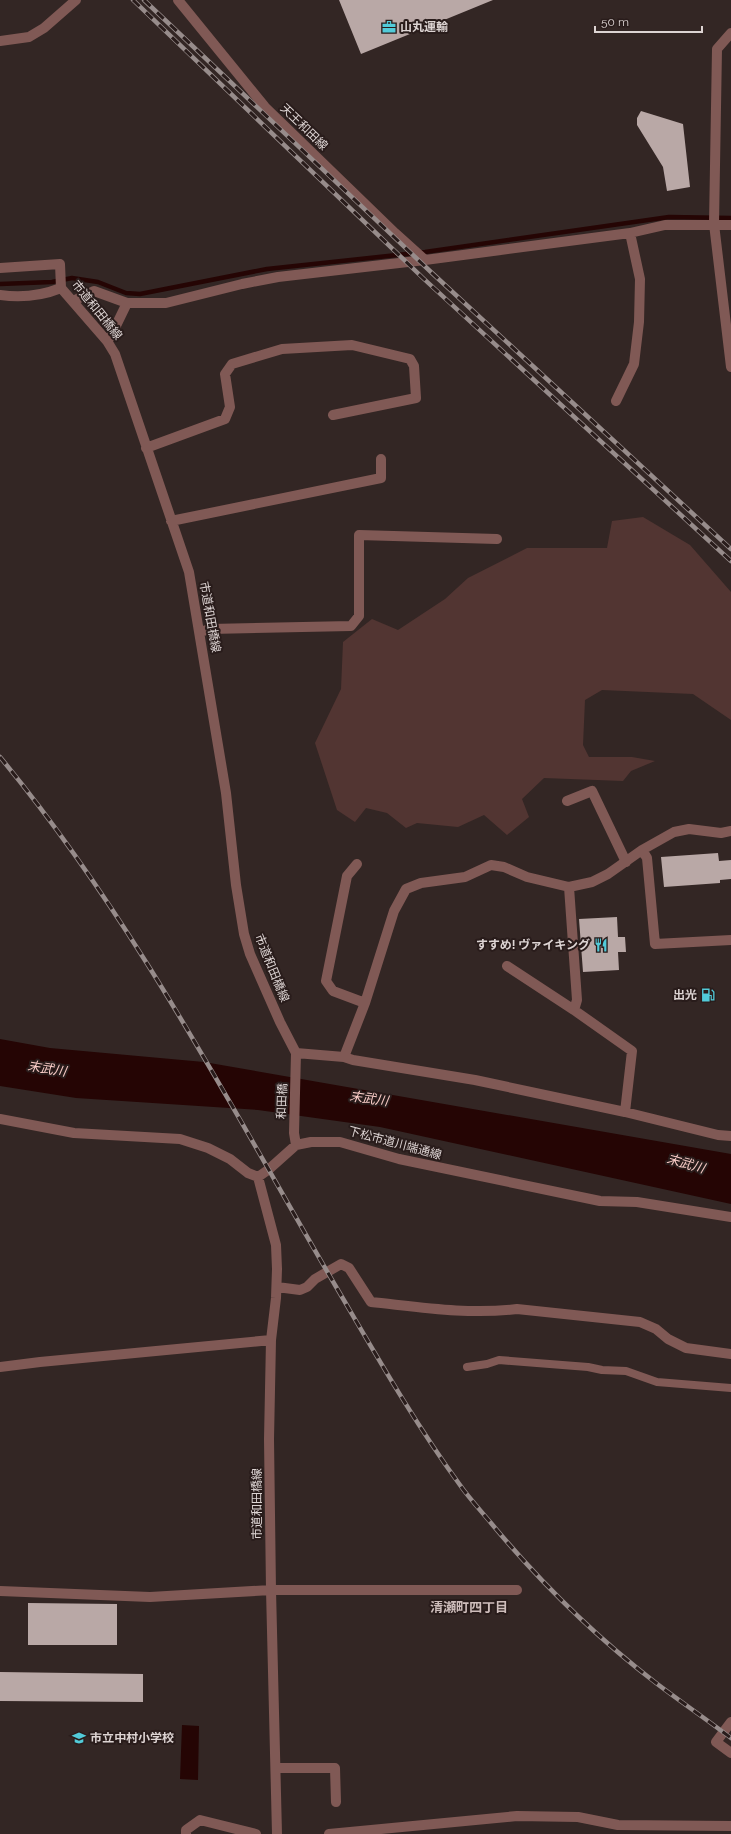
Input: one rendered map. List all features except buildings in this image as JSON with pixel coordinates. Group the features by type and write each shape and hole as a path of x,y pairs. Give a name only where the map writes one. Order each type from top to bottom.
{"street":[{"path":"0,41 29,37 44,28 76,0"},
{"name":"天王和田線","path":"178,0 265,108 425,260"},
{"path":"731,33 717,49 713,207 731,367"},
{"path":"73,301 94,291 127,303 166,303 242,284 278,277 425,260 630,233 665,224 731,225"},
{"path":"616,401 634,364 639,322 640,279 630,233"},
{"name":"市道和田橋線","path":"0,268 60,264 61,287 107,341 114,354 189,572 226,793 236,885 244,934 250,954 296,1053"},
{"path":"0,295 21,297 47,293 61,287"},
{"path":"107,341 111,336 127,303"},
{"path":"146,448 225,419 230,406 225,374 232,364 282,349 352,345 410,359 414,366 416,398 333,415"},
{"path":"171,521 381,478 381,459"},
{"path":"200,632 210,629 351,626 359,616 359,535 497,539"},
{"path":"567,801 592,791 626,862"},
{"path":"344,1057 365,1003 394,911 406,889 421,883 465,876 491,865 504,867 527,877 569,887 592,882 608,874 642,850 674,832 689,829 715,833 731,831"},
{"path":"642,850 647,858 655,944 731,940"},
{"path":"357,864 347,876 326,981 333,991 365,1003"},
{"path":"569,887 577,1000 574,1010"},
{"path":"507,966 574,1010 632,1051 625,1112"},
{"path":"296,1053 344,1057 353,1060 475,1080 625,1112 718,1135 731,1136"},
{"name":"和田橋","path":"296,1053 294,1133 296,1145"},
{"path":"0,1119 74,1133 180,1139 208,1148 230,1158 248,1173 258,1177 296,1145"},
{"name":"下松市道川端通線","path":"296,1145 311,1142 340,1142 399,1159 600,1201 636,1202 731,1217"},
{"name":"市道和田橋線","path":"258,1177 276,1245 276,1287 270,1340 271,1590 277,1834"},
{"path":"276,1287 300,1290 307,1287 315,1279 341,1264 349,1268 370,1302 452,1310 498,1312 517,1309 640,1322 656,1329 668,1339 686,1348 731,1354"},
{"path":"0,1367 270,1340"},
{"path":"0,1591 150,1597 271,1590 517,1590"},
{"path":"731,1722 716,1742 731,1753"},
{"path":"276,1768 335,1768 336,1802"},
{"path":"329,1834 517,1816 578,1816 618,1825 731,1826"},
{"path":"186,1834 186,1830 200,1820 256,1834"}],"lane":[{"path":"467,1367 487,1364 498,1360 588,1366 602,1370 626,1371 657,1382 731,1388"}],"shaded area":[{"path":"643,517 690,545 731,592 731,720 693,694 602,690 585,700 583,745 589,757 632,757 655,761 631,771 623,781 544,778 522,799 529,817 507,835 484,815 458,827 417,823 406,828 387,813 366,808 355,822 337,810 315,743 341,689 343,642 372,619 398,630 445,599 468,578 527,548 607,548 612,521"}],"water":[{"name":"末武川","path":"0,1039 50,1048 204,1062 731,1154 731,1204 380,1127 258,1110 76,1098 0,1086"},
{"path":"182,1725 199,1726 198,1780 180,1779"}],"waterway":[{"path":"0,284 52,282 72,278 98,282 126,293 140,294 267,269 425,252 669,217 731,218"}],"railway":[{"path":"133,0 424,279 731,561"},
{"path":"144,0 432,273 731,549"},
{"path":"0,757 94,882 137,947 218,1081 395,1387 443,1461 464,1490 529,1566 590,1628 656,1683 731,1738"}],"place":[{"name":"山丸運輸","path":"389,27"},
{"name":"すすめ! ヴァイキング","path":"601,945"},
{"name":"出光","path":"708,995"},
{"name":"市立中村小学校","path":"79,1738"}],"district":[{"name":"清瀬町四丁目","path":"469,1607"}]}
